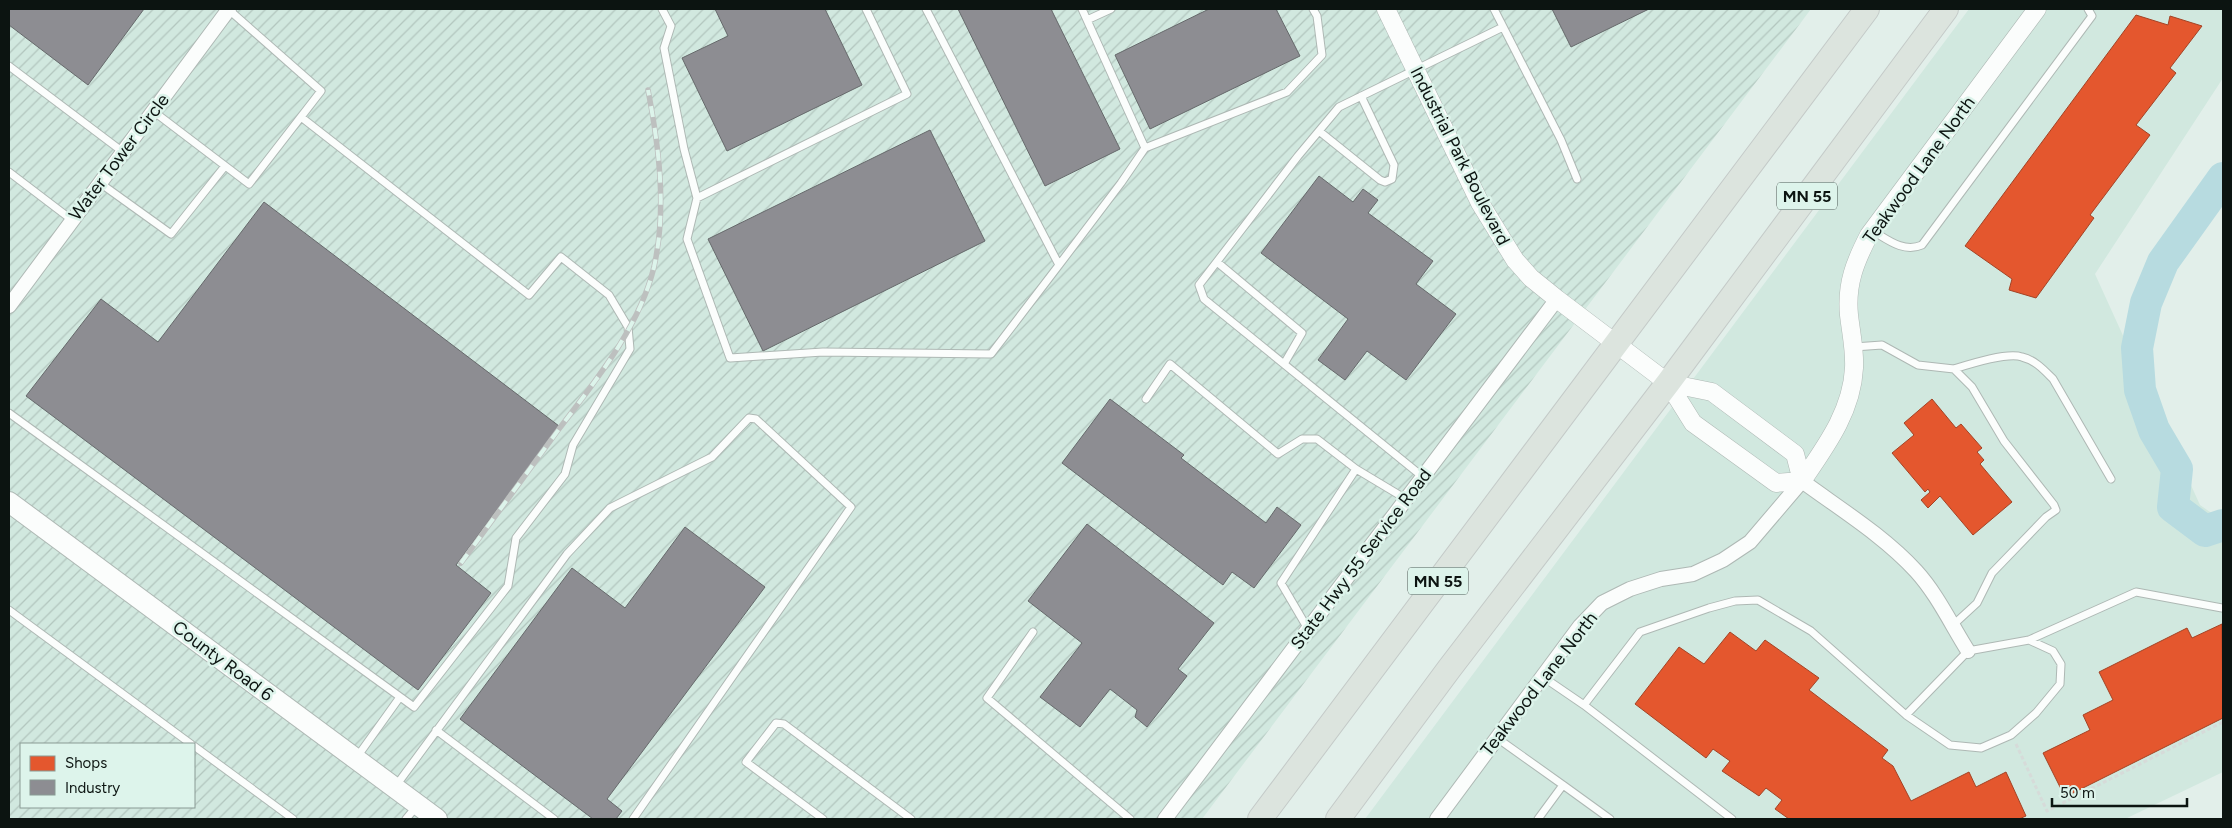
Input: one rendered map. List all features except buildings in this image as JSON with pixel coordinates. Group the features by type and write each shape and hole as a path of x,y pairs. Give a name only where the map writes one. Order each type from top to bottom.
{"highway":[{"name":"MN 55","path":"1260,819 1867,9"},
{"name":"MN 55","path":"1338,819 1461,653 1668,383 1946,9"}],"main road":[{"name":"County Road 6","path":"9,502 395,788 412,812 437,819"}],"street":[{"name":"Water Tower Circle","path":"9,306 228,9"},
{"name":"Industrial Park Boulevard","path":"1386,9 1480,203 1503,243 1532,278 1668,383 1693,423 1776,483 1802,481 1795,454 1712,392 1668,383"},
{"name":"Teakwood Lane North","path":"1437,819 1580,626 1602,604 1630,589 1661,579 1693,574 1722,560 1750,542 1802,481 1838,426 1846,405 1854,369 1854,347 1848,292 1850,274 1857,258 1872,230 2037,9"},
{"name":"State Hwy 55 Service Road","path":"1165,819 1557,299"},
{"path":"1802,481 1881,540 1916,571 1929,587 1968,651"}],"lane":[{"path":"153,111 249,184 321,91 228,9"},
{"path":"662,9 670,26 664,48 684,149 697,198 687,240 730,358 822,352 991,354 1145,148 1287,92 1322,55 1317,16 1313,9"},
{"path":"697,198 907,94 866,9"},
{"path":"926,9 1059,265"},
{"path":"1082,9 1145,148"},
{"path":"1087,20 1111,9"},
{"path":"1494,9 1561,140 1577,179"},
{"path":"1872,230 1897,245 1913,249 1922,245 2092,16 2088,9"},
{"path":"1423,477 1204,299 1199,285 1298,156 1339,107 1503,26"},
{"path":"9,66 123,152"},
{"path":"1320,131 1375,177 1385,182 1392,179 1394,165 1361,96"},
{"path":"9,412 414,707 508,586 516,538 565,474 573,445 630,349 628,327 609,295 561,257 529,295 301,117"},
{"path":"100,183 171,234 225,166"},
{"path":"9,172 72,220"},
{"path":"1217,262 1302,333 1284,364"},
{"path":"1854,347 1882,344 1918,365 1954,369 1987,359 2021,356 2040,366 2053,379 2111,479"},
{"path":"1146,399 1170,364 1278,454 1302,439 1316,439 1356,469 1406,499"},
{"path":"1952,626 1977,603 1992,573 2046,517 2056,510 2004,441 1972,387 1954,369"},
{"path":"395,788 567,554 610,508 712,457 749,418 756,419 851,507 633,819"},
{"path":"1308,629 1281,582 1356,469"},
{"path":"1906,715 1968,651 2029,640 2136,592 2222,608"},
{"path":"1584,705 1640,632 1708,608 1735,601 1758,600 1811,632 1906,715 1950,746 1981,748 2011,735 2036,713 2060,684 2061,664 2053,651 2029,640"},
{"path":"9,610 190,743"},
{"path":"1033,632 987,698 1130,819"},
{"path":"1542,677 1584,705 1732,819"},
{"path":"355,760 400,697"},
{"path":"823,819 746,762 776,723 784,724 911,819"},
{"path":"436,730 554,819"},
{"path":"1497,738 1610,819"},
{"path":"195,746 293,819"},
{"path":"1538,819 1563,785"}],"path":[{"path":"2011,735 2047,811 2223,722"}],"shaded area":[{"path":"9,9 1811,9 1202,819 9,819"},
{"path":"1969,9 2223,9 2223,78 2095,274 2200,505 2223,521 2223,772 2125,819 1365,819"}],"waterway":[{"path":"2223,178 2163,262 2146,303 2137,348 2140,390 2154,430 2177,469 2173,507 2205,531 2223,525"}],"railway":[{"path":"461,563 615,352 638,311 647,289 658,245 661,201 658,156 648,90"}]}
